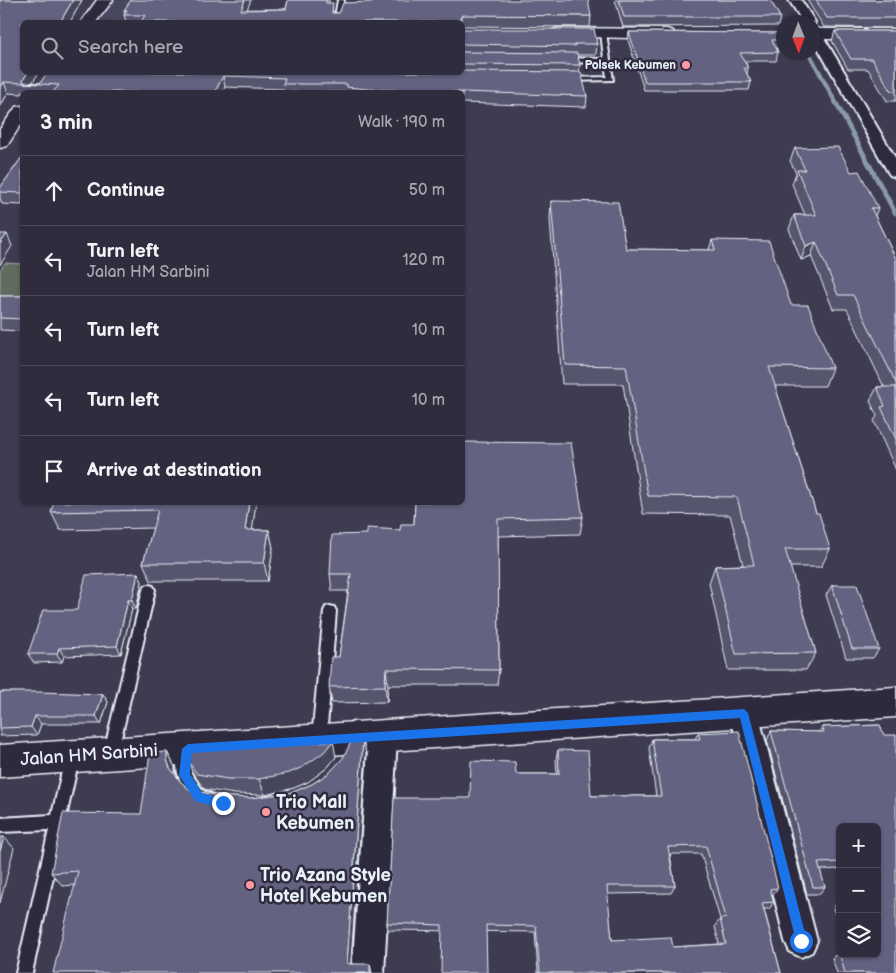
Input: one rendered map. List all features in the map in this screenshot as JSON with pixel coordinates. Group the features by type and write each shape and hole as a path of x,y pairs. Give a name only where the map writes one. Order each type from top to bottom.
{"main road":[{"path":"90,20 105,0"},
{"path":"821,30 896,34"},
{"path":"547,33 684,34"},
{"path":"0,142 20,114"},
{"name":"Jalan HM Sarbini","path":"0,761 188,749 337,746 383,736 896,702"}],"street":[{"path":"795,0 804,15"},
{"path":"821,44 896,172"},
{"path":"880,144 896,144"},
{"path":"744,713 801,941"},
{"path":"368,973 383,736"}],"lane":[{"path":"337,20 341,0"},
{"path":"556,80 611,79 603,33"},
{"path":"560,60 608,60"},
{"path":"110,754 149,590"},
{"path":"330,611 337,746"},
{"path":"188,749 184,775 199,797 223,803"},
{"path":"24,973 73,756"},
{"path":"0,825 58,822"}],"shaded area":[{"path":"112,0 252,0 244,20 97,20"}],"green space":[{"path":"5,263 20,264 20,298 0,296 0,270"}],"building":[{"path":"0,0 73,0 61,20 20,20 20,75 26,75 23,82 40,83 46,75 465,75 465,71 581,72 587,96 465,92 465,90 366,89 347,87 347,84 283,84 285,78 223,76 216,90 55,90 59,85 4,82 0,89"},
{"path":"131,0 245,0 241,10 286,9 288,0 326,0 326,3 333,3 332,13 339,13 343,3 373,2 373,0 588,0 591,16 462,15 460,20 142,20 145,15 124,15 127,10 124,10"},
{"path":"619,0 770,0 779,15 776,15 776,17 624,17"},
{"path":"816,0 896,0 896,18 827,18"},
{"path":"465,29 594,29 597,44 575,44 575,46 465,44"},
{"path":"835,31 896,31 896,91 891,91 872,59 851,59"},
{"path":"629,32 776,33 776,40 772,40 776,52 740,53 748,68 744,68 751,82 645,82"},
{"path":"465,52 577,53 580,65 465,64"},
{"path":"838,147 851,172 859,171 878,208 871,208 896,259 896,383 853,295 838,295 816,242 806,246 794,215 816,215 797,170 805,170 795,148"},
{"path":"20,160 20,193 0,192 0,188"},
{"path":"551,201 618,202 626,249 715,250 712,240 769,241 791,305 808,305 832,368 769,367 816,513 819,513 830,549 785,549 816,653 736,654 715,566 754,565 737,497 648,496 626,366 565,365"},
{"path":"0,234 7,234 0,244"},
{"path":"0,296 20,296 20,319 0,318"},
{"path":"877,387 896,387 896,439 881,407 885,406"},
{"path":"465,442 571,443 583,517 498,519 499,670 386,669 385,686 329,687 331,657 339,657 351,574 330,574 332,535 367,534 367,528 400,530 401,524 414,524 415,505 465,505"},
{"path":"53,505 249,505 245,530 269,530 264,563 143,563 158,510 51,512"},
{"path":"138,573 132,600 128,600 117,646 59,648 57,654 28,654 43,610 77,610 86,575"},
{"path":"832,585 857,585 879,649 852,649"},
{"path":"0,692 103,694 96,716 35,716 31,727 0,728"},
{"path":"880,725 884,735 896,735 896,973 845,973 840,958 881,958 881,823 836,823 836,862 818,863 825,887 813,887 771,731 824,732 822,727"},
{"path":"739,731 778,888 770,889 774,902 762,903 781,973 540,973 536,926 486,925 487,973 441,973 442,925 387,923 394,798 470,798 471,761 515,762 516,774 559,774 558,750 588,751 591,796 661,796 652,739 700,739 698,733","holes":["706,846 726,918 720,919 726,944 673,947 671,937 612,940 607,886 675,886 668,847"]},
{"name":"Trio Mall Kebumen","path":"363,739 347,962 349,964 370,964 370,973 53,973 78,871 51,873 63,813 141,814 150,753 167,752 170,768 191,791 252,798 293,792 312,784 329,773 343,758 352,740"},
{"path":"333,741 324,752 303,767 289,773 259,779 228,779 197,774 185,757 186,750"},
{"path":"0,837 4,837 0,851"}],"waterway":[{"path":"812,60 896,214"}],"place":[{"name":"Polsek Kebumen","path":"686,65"},
{"name":"Trio Mall Kebumen","path":"266,812"},
{"name":"Trio Azana Style Hotel Kebumen","path":"250,885"}],"route":[{"path":"223,803 199,797 184,775 188,749 744,713 801,941"}]}
